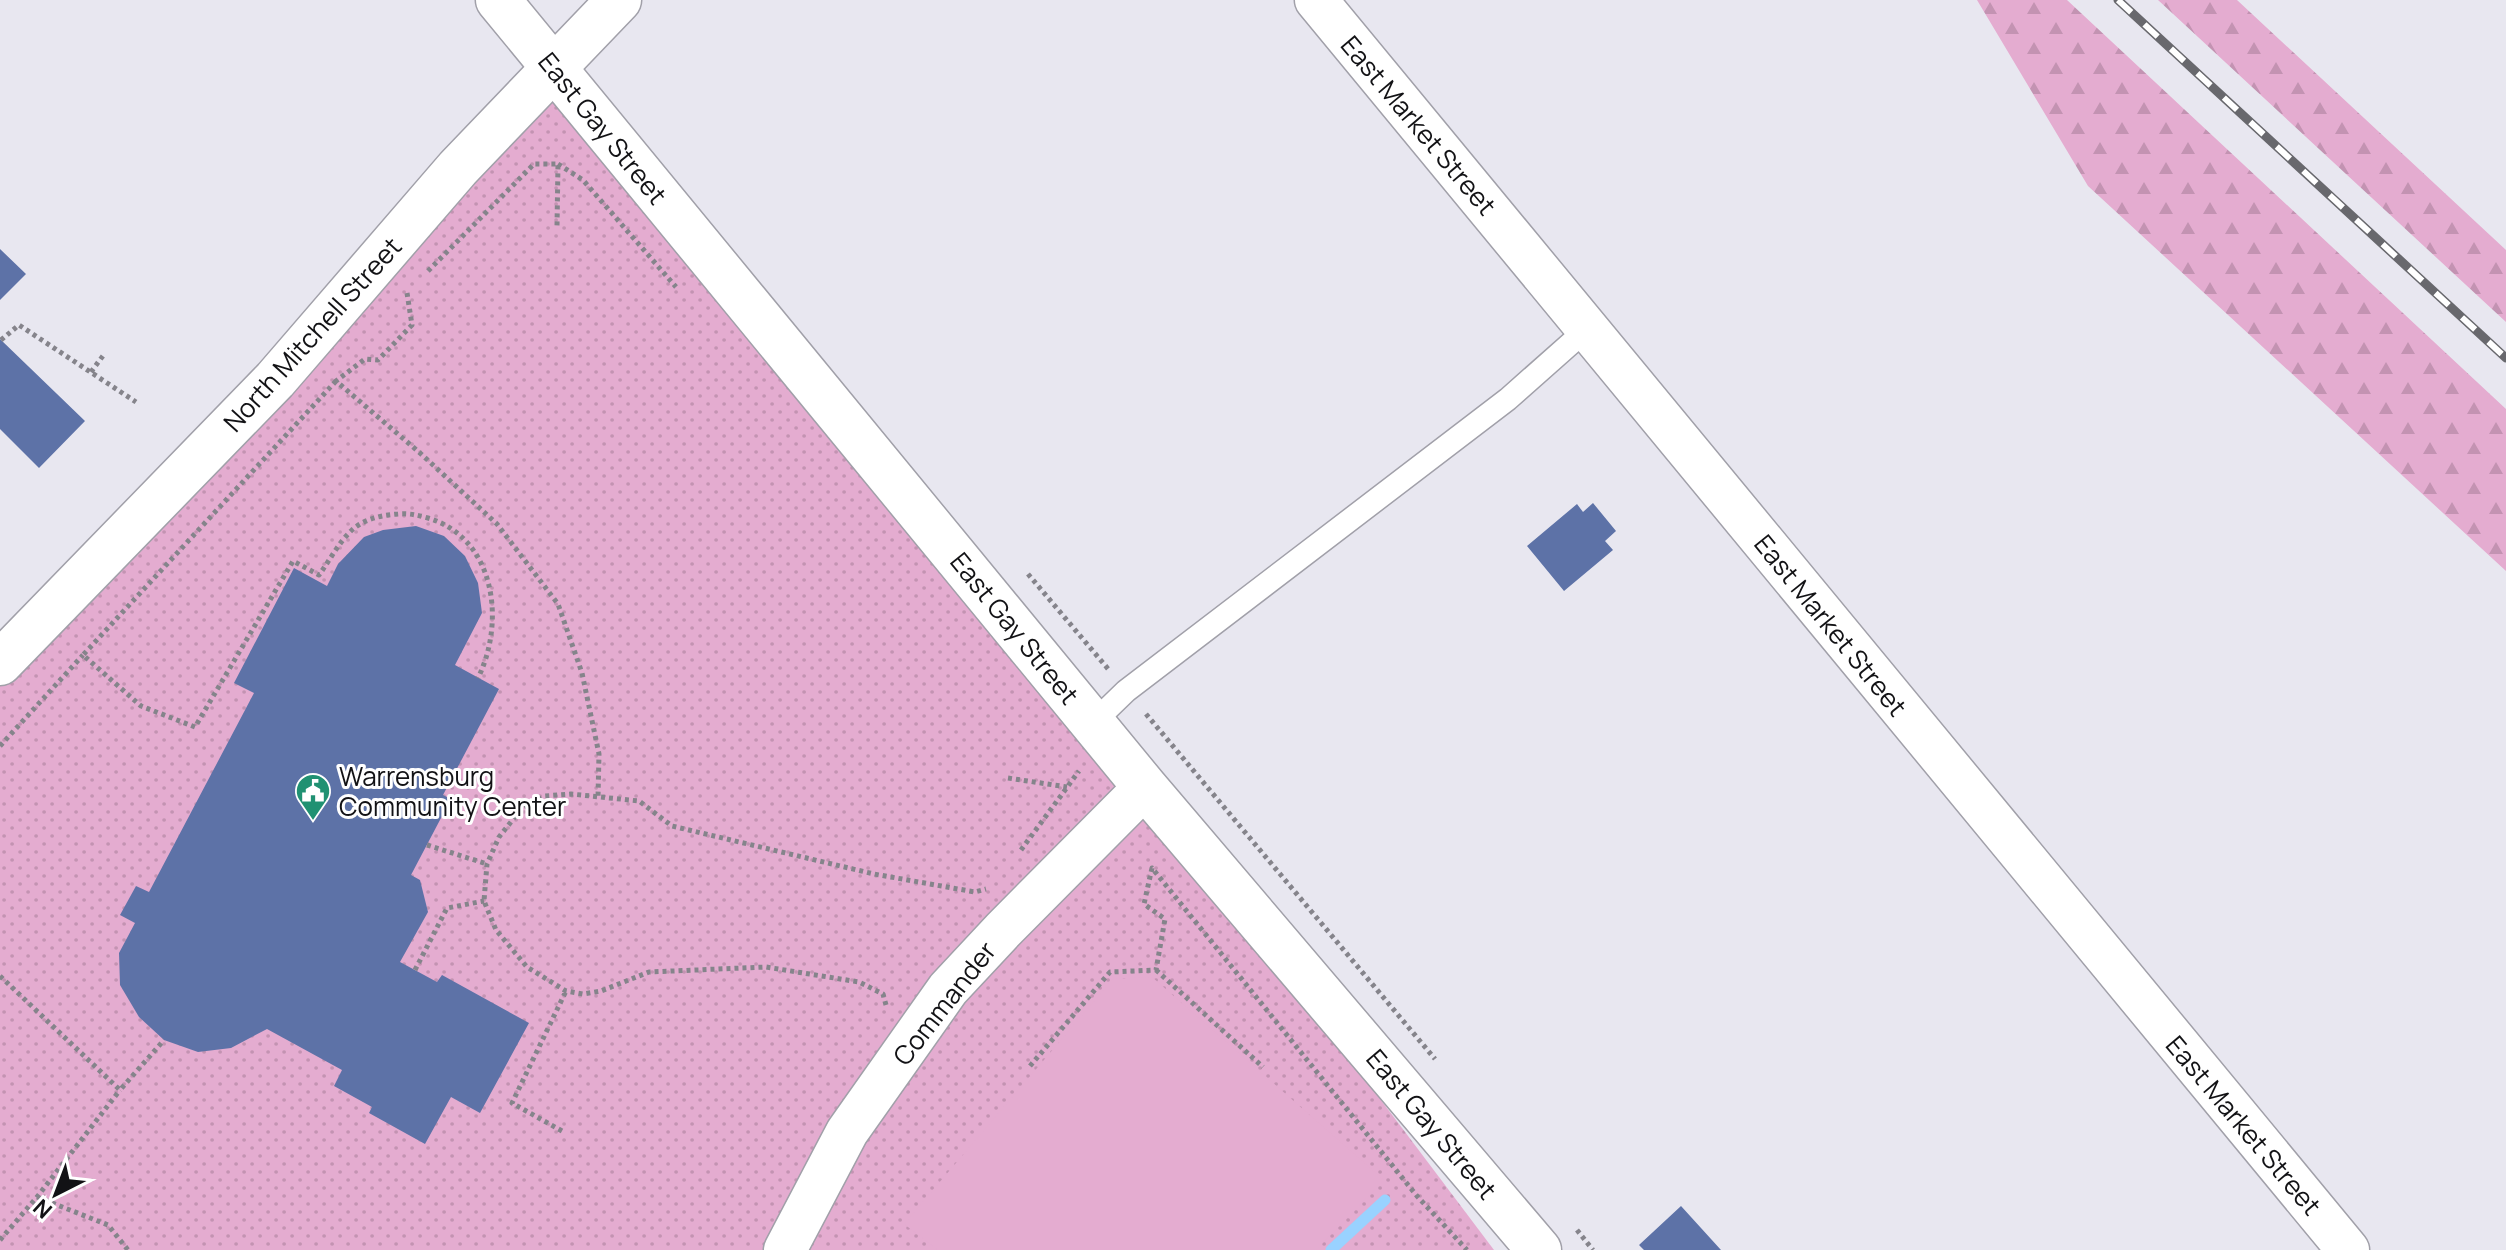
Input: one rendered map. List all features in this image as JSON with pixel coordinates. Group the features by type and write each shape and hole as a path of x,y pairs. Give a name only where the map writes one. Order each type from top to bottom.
{"main road":[{"name":"East Gay Street","path":"498,0 1145,787 1539,1250"},
{"name":"North Mitchell Street","path":"0,663 275,380 458,168 619,0"}],"street":[{"name":"East Market Street","path":"1316,0 2348,1250"},
{"name":"Commander","path":"785,1250 847,1132 948,989 1145,787"}],"lane":[{"path":"1093,723 1126,691 1508,399 1587,329"}],"path":[{"path":"427,272 534,164 558,164 557,226"},
{"path":"0,746 336,381 365,359 378,360 412,325 406,293 417,283"},
{"path":"1,340 19,325 136,402"},
{"path":"91,372 105,353"},
{"path":"336,381 497,524 558,604 582,673 599,754 598,797"},
{"path":"83,655 141,706 195,727 293,561 319,575 353,529 378,516 408,513 445,523 471,545 487,577 493,610 491,640 478,678"},
{"path":"1013,862 1079,771"},
{"path":"1008,778 1067,787"},
{"path":"887,1006 883,994 859,982 766,967 649,972 601,991 583,994 566,991 527,967 496,930 484,901 487,864 499,837 522,808 545,796 571,794 639,801 672,826 796,857 975,892 995,887"},
{"path":"427,845 487,864"},
{"path":"1156,970 1165,919 1144,904 1152,868 1417,1196 1467,1250"},
{"path":"415,970 447,908 484,901"},
{"path":"1030,1066 1110,972 1156,970 1263,1067"},
{"path":"0,976 120,1090"},
{"path":"562,1131 512,1103 566,991"},
{"path":"0,1240 164,1040"},
{"path":"37,1197 108,1225 128,1250"}],"green space":[{"path":"1977,0 2067,0 2506,409 2506,571 2088,186"},
{"path":"2158,0 2237,0 2506,250 2506,322"},
{"path":"554,68 1145,787 1494,1250 0,1250 0,682"},
{"path":"1152,977 1384,1180 1316,1250 938,1250 904,1224 1113,979"}],"building":[{"path":"0,249 26,274 0,300"},
{"path":"0,339 85,421 39,468 0,429"},
{"path":"1593,503 1616,531 1605,541 1613,550 1564,591 1527,546 1577,504 1583,512"},
{"name":"Warrensburg Community Center","path":"416,526 444,536 465,556 478,583 482,613 455,665 499,689 443,795 451,799 411,875 420,880 428,912 400,962 437,982 442,975 529,1023 480,1113 451,1097 425,1144 369,1113 372,1107 334,1086 342,1070 267,1029 231,1048 198,1052 164,1040 139,1017 120,985 119,953 135,923 120,915 136,886 149,892 254,693 234,683 294,568 327,586 338,564 364,537 383,530"},
{"path":"1681,1206 1721,1250 1644,1250 1639,1245"}],"waterway":[{"path":"1331,1250 1385,1200"}],"railway":[{"path":"2118,0 2506,358"}],"place":[{"name":"Warrensburg Community Center","path":"313,822"}]}
